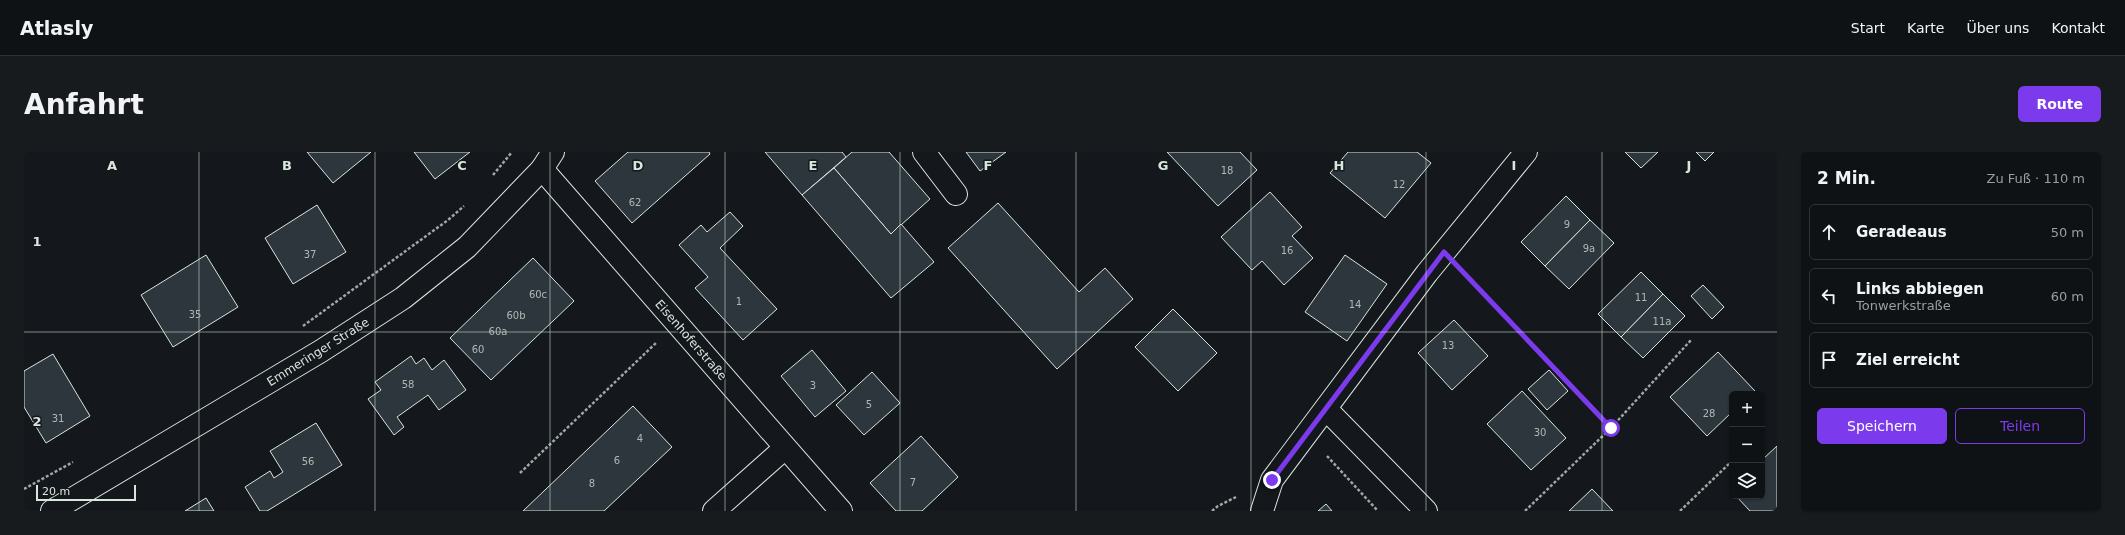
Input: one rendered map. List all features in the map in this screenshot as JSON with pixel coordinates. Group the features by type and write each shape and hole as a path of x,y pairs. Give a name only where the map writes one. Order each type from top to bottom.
{"street":[{"path":"924,152 956,194"},
{"path":"1262,511 1272,480 1444,252 1526,152"},
{"name":"Eisenhoferstraße","path":"547,160 676,323 784,448 841,511"},
{"name":"Emmeringer Straße","path":"52,511 320,351 403,298 467,247 547,160"},
{"path":"1326,410 1426,511"},
{"path":"714,511 784,448"}],"path":[{"path":"493,176 512,152"},
{"path":"301,327 448,220 466,204"},
{"path":"1444,252 1611,428"},
{"path":"520,473 676,323"},
{"path":"1525,511 1611,428 1691,340"},
{"path":"1307,434 1378,511"},
{"path":"24,489 80,459"},
{"path":"1680,511 1729,463"}],"building":[{"path":"307,152 371,152 333,183"},
{"path":"414,152 470,152 435,179"},
{"path":"628,152 709,152 710,154 632,223 595,181"},
{"path":"765,152 842,152 846,157 802,195"},
{"path":"852,152 889,152 930,199 891,234 834,168"},
{"path":"966,152 1006,152 980,171"},
{"path":"1167,152 1240,152 1257,170 1218,206"},
{"path":"1348,152 1417,152 1431,163 1385,218 1330,173"},
{"path":"1625,152 1658,152 1641,168"},
{"path":"1696,152 1714,152 1705,161"},
{"path":"834,168 891,234 901,224 934,262 891,298 802,195"},
{"path":"1270,192 1302,227 1292,236 1313,258 1284,285 1262,261 1252,270 1221,237"},
{"path":"1566,196 1590,220 1545,266 1521,242"},
{"path":"998,203 1079,292 1105,268 1133,299 1057,369 948,248"},
{"path":"317,205 346,252 293,284 265,238"},
{"path":"730,212 743,226 720,248 777,309 743,340 695,288 708,277 679,245 701,225 707,232"},
{"path":"1590,220 1614,243 1569,289 1545,266"},
{"path":"206,255 238,307 173,347 141,295"},
{"path":"1345,255 1387,284 1347,341 1305,312"},
{"path":"533,258 574,301 491,380 450,338"},
{"path":"1641,272 1663,294 1621,337 1598,314"},
{"path":"1703,285 1724,307 1712,319 1691,296"},
{"path":"1663,294 1685,316 1643,358 1621,337"},
{"path":"1173,309 1217,353 1178,391 1135,347"},
{"path":"1454,320 1488,356 1452,390 1418,353"},
{"path":"812,350 846,391 815,417 781,376"},
{"path":"1718,352 1755,391 1729,391 1729,415 1707,436 1670,397"},
{"path":"53,354 90,416 46,443 24,407 24,371"},
{"path":"411,356 416,364 424,358 432,370 444,360 466,390 439,410 428,395 397,417 404,427 394,435 368,399 381,390 375,382"},
{"path":"1549,370 1568,391 1547,410 1528,389"},
{"path":"872,372 900,403 864,435 836,405"},
{"path":"1522,391 1566,438 1531,470 1487,424"},
{"path":"633,406 672,447 604,511 523,511"},
{"path":"316,423 342,465 267,511 260,511 245,487 270,471 274,478 283,472 270,451"},
{"path":"921,436 958,477 922,511 896,511 870,483"},
{"path":"1777,446 1777,511 1750,511 1739,499 1765,499 1765,457"},
{"path":"1592,489 1613,511 1569,511"},
{"path":"206,498 214,511 185,511"},
{"path":"1326,504 1332,511 1318,511"}],"route":[{"path":"1272,480 1444,252 1611,428"}]}
